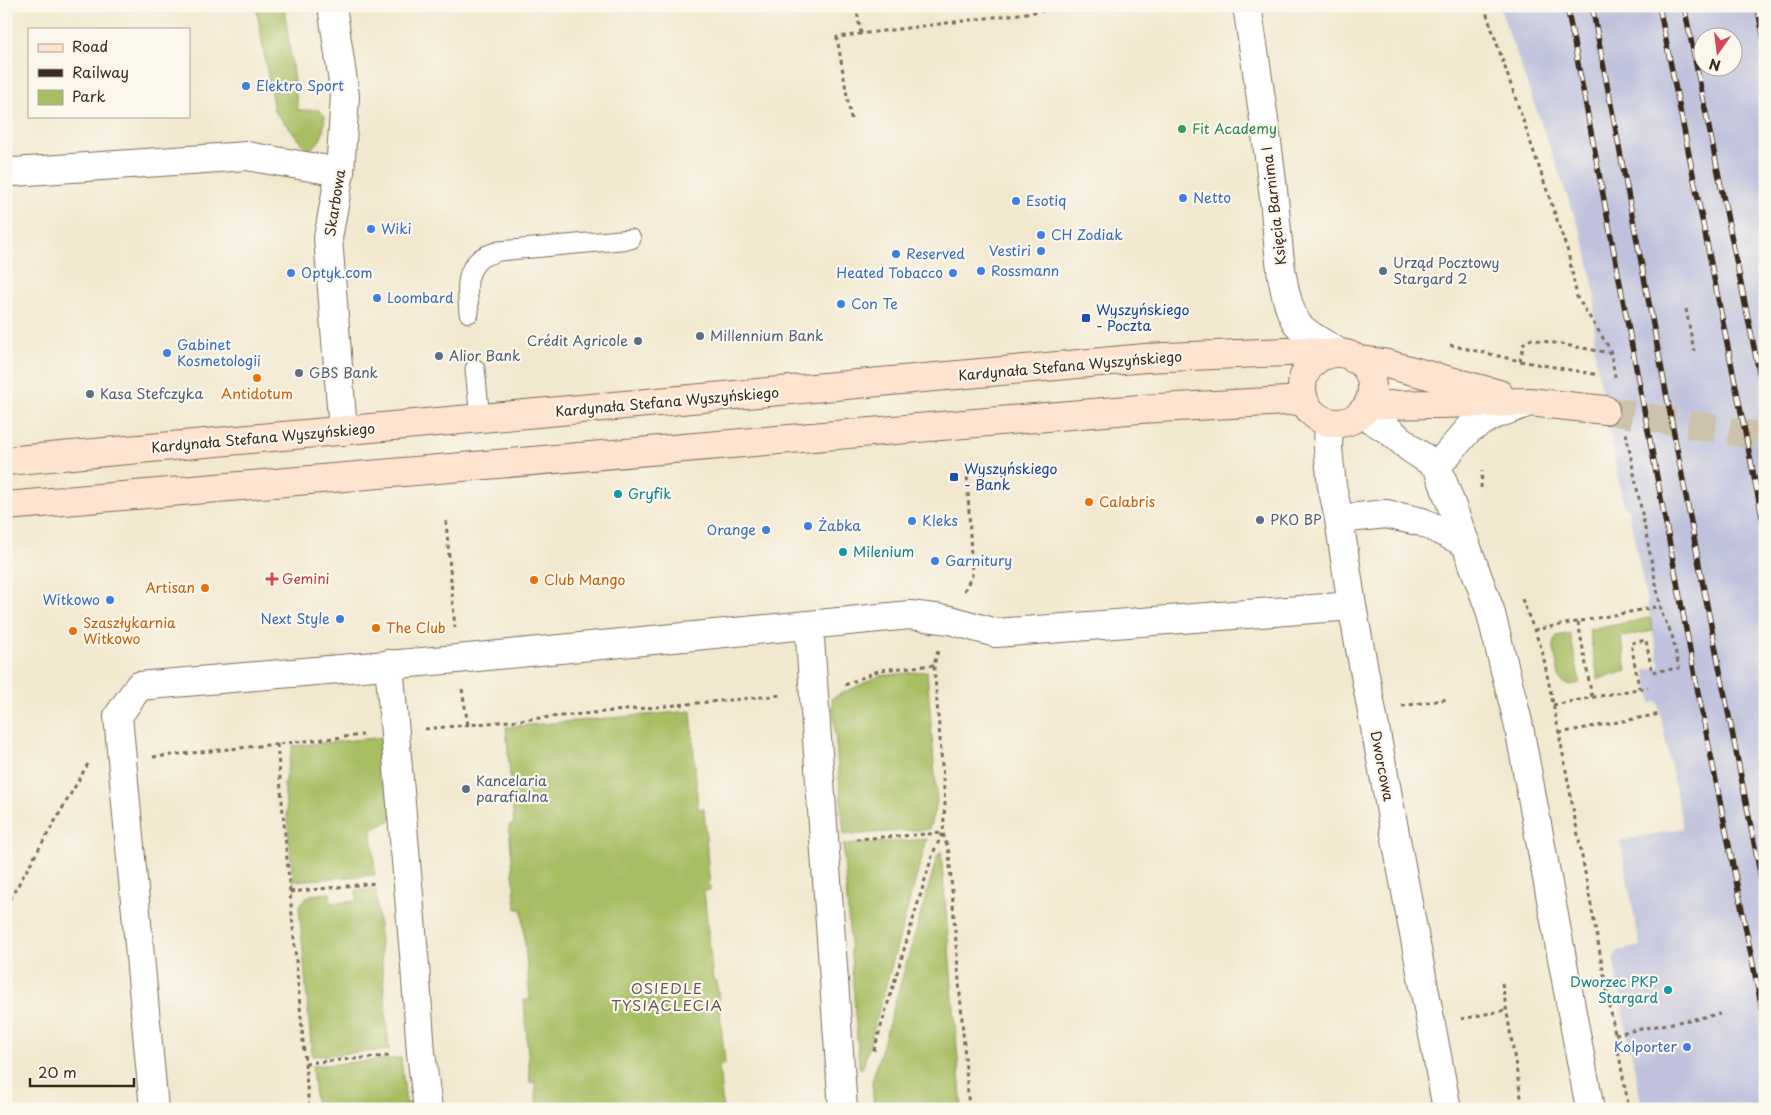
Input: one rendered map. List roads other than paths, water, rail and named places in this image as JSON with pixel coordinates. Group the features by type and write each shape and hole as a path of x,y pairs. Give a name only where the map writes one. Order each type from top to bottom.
{"main road":[{"name":"Kardynała Stefana Wyszyńskiego","path":"6,461 1145,358 1308,351 1391,365 1529,402"},
{"path":"1340,356 1360,362 1367,371 1371,382 1371,393 1364,409 1352,420 1340,423 1318,418 1310,411 1304,400 1302,389 1303,378 1308,368 1316,360 1340,356"},
{"path":"6,506 1140,409 1304,400"},
{"name":"Kardynała Stefana Wyszyńskiego","path":"1364,409 1387,405 1529,402 1605,410"}],"street":[{"name":"Skarbowa","path":"332,6 345,96 340,172 328,238 344,431"},
{"name":"Księcia Barnima I","path":"1247,6 1273,188 1284,289 1296,323 1340,356"},
{"path":"10,171 246,156 340,172"},
{"path":"1437,466 1469,429 1494,415 1529,402"},
{"path":"1364,409 1411,449 1437,466 1447,499 1490,610 1518,722 1590,1109"},
{"name":"Dworcowa","path":"1329,422 1328,448 1332,486 1352,606 1446,1109"},
{"path":"1339,519 1386,514 1422,522 1466,544"},
{"path":"154,1109 118,716 139,686 457,659 910,615 950,620 996,633 1352,606"},
{"path":"809,625 843,1109"},
{"path":"389,664 421,1053 428,1109"}],"lane":[{"path":"469,313 467,286 470,271 480,259 499,251 631,239"},
{"path":"475,369 480,419"}],"tunnel":[{"path":"1605,410 1765,437"}],"railway":[{"path":"1567,6 1698,692 1765,1024"},
{"path":"1592,6 1765,898"},
{"path":"1659,6 1765,531"},
{"path":"1684,6 1765,401"},
{"path":"1757,6 1765,44"}],"place":[{"name":"Elektro Sport","path":"246,86"},
{"name":"Fit Academy","path":"1182,129"},
{"name":"Netto","path":"1183,198"},
{"name":"Esotiq","path":"1016,201"},
{"name":"Wiki","path":"371,229"},
{"name":"CH Zodiak","path":"1041,235"},
{"name":"Vestiri","path":"1041,251"},
{"name":"Reserved","path":"896,254"},
{"name":"Rossmann","path":"981,271"},
{"name":"Urząd Pocztowy Stargard 2","path":"1383,271"},
{"name":"Optyk.com","path":"291,273"},
{"name":"Heated Tobacco","path":"953,273"},
{"name":"Loombard","path":"377,298"},
{"name":"Con Te","path":"841,304"},
{"name":"Wyszyńskiego - Poczta","path":"1086,318"},
{"name":"Millennium Bank","path":"700,336"},
{"name":"Crédit Agricole","path":"638,341"},
{"name":"Gabinet Kosmetologii","path":"167,353"},
{"name":"Alior Bank","path":"439,356"},
{"name":"GBS Bank","path":"299,373"},
{"name":"Antidotum","path":"257,378"},
{"name":"Kasa Stefczyka","path":"90,394"},
{"name":"Wyszyńskiego - Bank","path":"954,477"},
{"name":"Gryfik","path":"618,494"},
{"name":"Calabris","path":"1089,502"},
{"name":"PKO BP","path":"1260,520"},
{"name":"Kleks","path":"912,521"},
{"name":"Żabka","path":"808,526"},
{"name":"Orange","path":"766,530"},
{"name":"Milenium","path":"843,552"},
{"name":"Garnitury","path":"935,561"},
{"name":"Gemini","path":"272,579"},
{"name":"Club Mango","path":"534,580"},
{"name":"Artisan","path":"205,588"},
{"name":"Witkowo","path":"110,600"},
{"name":"Next Style","path":"340,619"},
{"name":"The Club","path":"376,628"},
{"name":"Szaszłykarnia Witkowo","path":"73,631"},
{"name":"Kancelaria parafialna","path":"466,789"},
{"name":"Dworzec PKP Stargard","path":"1668,990"},
{"name":"Kolporter","path":"1687,1047"}],"district":[{"name":"OSIEDLE TYSIĄCLECIA","path":"667,998"}]}
